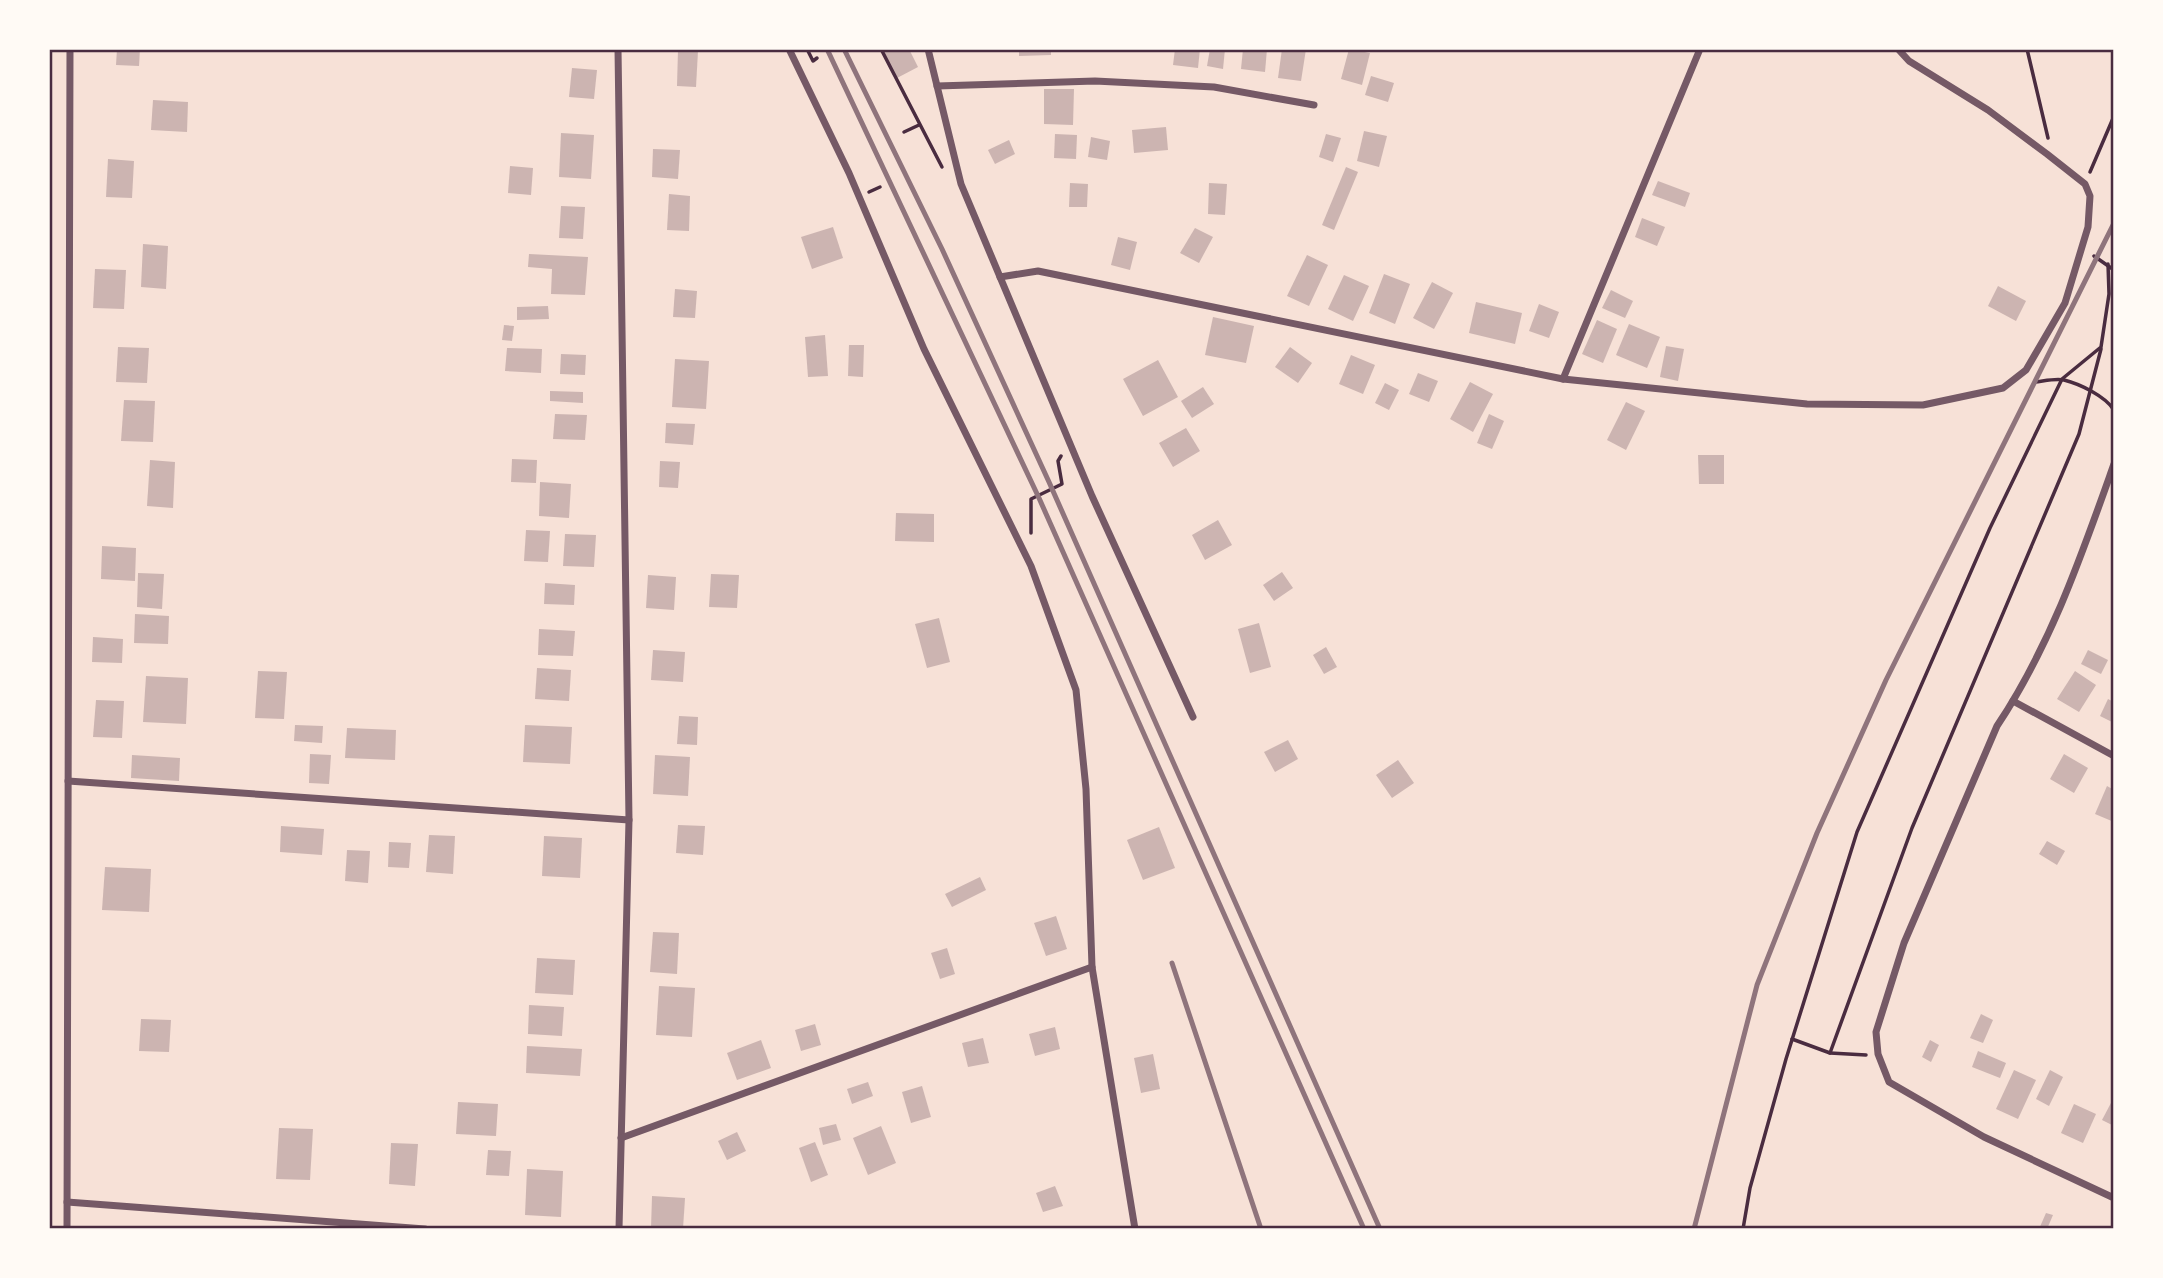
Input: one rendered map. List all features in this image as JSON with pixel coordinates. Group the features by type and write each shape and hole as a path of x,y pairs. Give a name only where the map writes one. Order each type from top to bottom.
{"street":[{"path":"67,1229 70,49"},
{"path":"618,49 629,820 619,1229"},
{"path":"789,49 849,173 924,349 1027,558 1076,690 1086,789 1092,967 1135,1229"},
{"path":"928,49 961,184 1069,442 1193,717"},
{"path":"1563,379 1700,49"},
{"path":"1000,278 1038,271 1563,379 1807,404 1923,405 2003,388 2026,370 2065,303 2088,227 2090,196 2085,184 2058,163 1988,110 1909,61 1898,49"},
{"path":"937,86 1095,81 1214,87 1314,105"},
{"path":"2114,464 2069,591 2013,701 1997,726 1905,943 1876,1032 1878,1054 1889,1082 1984,1137 2114,1198"},
{"path":"2013,701 2114,756"},
{"path":"68,781 629,820"},
{"path":"621,1138 1092,967"},
{"path":"67,1202 425,1229"}],"path":[{"path":"807,49 813,61 817,58"},
{"path":"881,49 949,177"},
{"path":"2027,49 2045,130 2058,163"},
{"path":"2085,184 2114,116"},
{"path":"904,132 919,125"},
{"path":"874,190 880,187"},
{"path":"2092,254 2114,270"},
{"path":"1830,1053 1912,828 2079,434 2092,392 2101,347 2109,294 2108,264"},
{"path":"1743,1229 1750,1188 1792,1039 1857,832 1990,528 2062,379 2101,347"},
{"path":"2003,388 2062,379 2109,402 2114,410"},
{"path":"1027,558 1032,525 1031,499 1062,484 1058,461 1069,442"},
{"path":"1792,1039 1830,1053 1853,1056 1878,1054"}],"building":[{"path":"117,49 140,49 139,66 116,65"},
{"path":"881,49 909,49 918,67 897,78"},
{"path":"1019,49 1051,49 1051,55 1019,56"},
{"path":"1175,49 1200,49 1198,68 1173,65"},
{"path":"1210,49 1225,49 1223,69 1207,66"},
{"path":"1243,49 1267,49 1265,72 1241,69"},
{"path":"1282,49 1306,49 1301,81 1278,78"},
{"path":"1349,49 1370,53 1362,85 1341,79"},
{"path":"678,50 698,51 696,87 677,86"},
{"path":"572,68 597,70 594,99 569,97"},
{"path":"1371,76 1394,83 1388,102 1365,95"},
{"path":"1044,89 1074,89 1073,125 1044,124"},
{"path":"153,100 188,102 187,132 151,130"},
{"path":"1166,127 1168,150 1134,153 1132,130"},
{"path":"1364,131 1387,136 1379,167 1357,161"},
{"path":"561,133 594,135 591,179 559,177"},
{"path":"1055,134 1077,135 1076,159 1054,158"},
{"path":"1326,134 1341,138 1333,162 1319,157"},
{"path":"1091,137 1110,141 1107,160 1088,157"},
{"path":"1009,140 1015,154 995,164 988,150"},
{"path":"653,149 680,150 678,179 652,177"},
{"path":"108,159 134,161 132,198 106,197"},
{"path":"510,166 533,168 531,195 508,193"},
{"path":"1346,167 1358,172 1334,230 1322,225"},
{"path":"1658,181 1690,193 1685,207 1652,195"},
{"path":"1070,183 1088,184 1087,207 1069,207"},
{"path":"1209,183 1227,184 1225,215 1208,214"},
{"path":"669,194 690,196 689,231 667,230"},
{"path":"561,206 585,207 583,239 559,238"},
{"path":"1642,218 1665,227 1657,246 1635,237"},
{"path":"833,227 843,258 812,269 801,237"},
{"path":"1195,228 1213,237 1199,263 1180,253"},
{"path":"1118,237 1137,242 1130,270 1111,265"},
{"path":"143,244 168,246 166,289 141,287"},
{"path":"529,254 588,257 585,295 551,294 552,269 528,267"},
{"path":"1307,255 1328,265 1309,306 1287,296"},
{"path":"95,269 126,270 124,309 93,308"},
{"path":"1384,274 1410,284 1395,324 1369,313"},
{"path":"1344,275 1369,286 1353,321 1328,309"},
{"path":"1432,282 1453,293 1434,329 1413,318"},
{"path":"1998,286 2026,301 2016,321 1988,306"},
{"path":"675,289 697,291 695,318 673,317"},
{"path":"1611,290 1633,301 1625,318 1602,308"},
{"path":"1476,302 1522,313 1515,344 1469,333"},
{"path":"1539,304 1559,312 1549,338 1529,331"},
{"path":"548,306 549,319 517,320 517,307"},
{"path":"1213,317 1254,326 1246,363 1205,355"},
{"path":"1597,320 1617,329 1603,363 1582,354"},
{"path":"1629,324 1660,337 1647,368 1616,355"},
{"path":"504,325 514,326 512,341 502,340"},
{"path":"825,335 828,376 808,377 805,337"},
{"path":"849,345 864,345 863,377 848,376"},
{"path":"1666,346 1684,349 1678,381 1660,377"},
{"path":"118,347 149,348 147,383 116,382"},
{"path":"1290,347 1312,363 1298,383 1275,367"},
{"path":"507,348 542,349 541,373 505,371"},
{"path":"561,354 586,355 585,375 560,374"},
{"path":"1351,355 1375,365 1363,394 1339,384"},
{"path":"675,359 709,361 706,409 672,407"},
{"path":"1158,360 1178,397 1143,416 1123,379"},
{"path":"1418,373 1438,381 1429,402 1409,394"},
{"path":"1470,382 1493,394 1473,432 1450,419"},
{"path":"1385,383 1399,390 1389,410 1375,403"},
{"path":"1203,387 1214,404 1192,418 1181,401"},
{"path":"550,391 583,392 583,403 550,401"},
{"path":"124,400 155,401 153,442 121,441"},
{"path":"1626,402 1645,411 1626,450 1607,440"},
{"path":"555,414 587,415 585,440 553,439"},
{"path":"1489,414 1504,421 1492,449 1477,443"},
{"path":"666,423 695,424 693,445 665,443"},
{"path":"1186,428 1200,451 1173,467 1159,443"},
{"path":"1698,455 1724,455 1724,484 1699,484"},
{"path":"512,459 537,460 536,483 511,482"},
{"path":"150,460 175,462 173,508 147,506"},
{"path":"660,461 680,462 678,488 659,487"},
{"path":"540,482 571,484 569,518 539,516"},
{"path":"896,513 934,514 934,542 895,541"},
{"path":"1218,520 1232,545 1205,560 1192,535"},
{"path":"526,530 550,531 548,562 524,561"},
{"path":"565,534 596,535 594,567 563,566"},
{"path":"102,546 136,548 135,581 101,579"},
{"path":"1282,572 1293,588 1274,601 1263,585"},
{"path":"138,573 164,574 162,609 137,607"},
{"path":"711,574 739,575 737,608 709,607"},
{"path":"648,575 676,577 674,610 646,608"},
{"path":"545,583 575,585 574,605 544,604"},
{"path":"135,614 169,616 168,644 134,643"},
{"path":"939,618 950,662 927,668 915,624"},
{"path":"1259,623 1271,667 1250,673 1238,629"},
{"path":"539,629 575,631 573,656 538,655"},
{"path":"93,637 123,639 122,663 92,662"},
{"path":"1326,647 1337,667 1324,674 1313,655"},
{"path":"653,650 685,652 683,682 651,680"},
{"path":"2088,650 2108,660 2101,674 2081,664"},
{"path":"537,668 571,670 569,701 535,699"},
{"path":"258,671 287,672 284,719 255,718"},
{"path":"2075,671 2096,685 2079,712 2057,699"},
{"path":"146,676 188,678 186,724 143,722"},
{"path":"2108,699 2114,702 2114,723 2100,716"},
{"path":"96,700 124,701 122,738 93,737"},
{"path":"679,716 698,717 697,745 677,744"},
{"path":"295,725 323,726 322,743 294,741"},
{"path":"525,725 572,727 570,764 523,762"},
{"path":"347,728 396,730 395,760 345,758"},
{"path":"1288,740 1298,759 1275,772 1264,752"},
{"path":"310,754 331,755 329,784 309,783"},
{"path":"2064,754 2088,768 2074,793 2050,779"},
{"path":"132,755 180,758 179,781 131,778"},
{"path":"655,755 690,757 688,796 653,794"},
{"path":"1398,760 1414,783 1392,798 1376,775"},
{"path":"2107,786 2114,790 2114,822 2095,814"},
{"path":"678,825 705,826 703,855 676,853"},
{"path":"281,826 324,829 322,855 280,852"},
{"path":"1159,827 1175,868 1143,880 1127,840"},
{"path":"429,835 455,836 453,874 426,872"},
{"path":"544,836 582,838 580,878 542,876"},
{"path":"2047,841 2065,851 2057,865 2039,854"},
{"path":"389,842 411,843 409,868 388,867"},
{"path":"347,850 370,851 368,883 345,881"},
{"path":"105,867 151,869 149,912 102,910"},
{"path":"980,877 986,890 952,907 945,894"},
{"path":"1056,916 1067,949 1046,956 1034,923"},
{"path":"653,932 679,933 677,974 650,972"},
{"path":"947,948 955,974 940,979 931,953"},
{"path":"537,958 575,960 573,995 535,993"},
{"path":"659,986 695,988 692,1037 656,1035"},
{"path":"529,1005 564,1007 562,1036 528,1034"},
{"path":"1981,1014 1993,1020 1983,1043 1970,1038"},
{"path":"141,1019 171,1020 169,1052 139,1051"},
{"path":"815,1024 821,1045 801,1051 795,1030"},
{"path":"1055,1027 1060,1049 1035,1056 1029,1034"},
{"path":"983,1038 989,1063 968,1067 962,1043"},
{"path":"761,1040 771,1068 737,1080 727,1053"},
{"path":"1930,1040 1939,1045 1931,1062 1922,1057"},
{"path":"527,1046 582,1049 580,1076 526,1073"},
{"path":"1978,1051 2006,1063 2000,1078 1972,1067"},
{"path":"1153,1054 1160,1089 1141,1093 1134,1058"},
{"path":"2014,1070 2036,1080 2018,1119 1996,1109"},
{"path":"2050,1070 2063,1077 2049,1106 2036,1099"},
{"path":"868,1082 873,1096 852,1104 847,1089"},
{"path":"922,1086 931,1117 911,1123 902,1092"},
{"path":"2112,1101 2114,1103 2114,1126 2102,1120"},
{"path":"458,1102 498,1104 496,1136 456,1134"},
{"path":"2074,1104 2096,1114 2083,1143 2061,1133"},
{"path":"836,1124 841,1140 823,1145 819,1128"},
{"path":"881,1126 896,1163 868,1175 853,1138"},
{"path":"279,1128 313,1129 310,1180 276,1179"},
{"path":"737,1132 746,1151 727,1160 718,1141"},
{"path":"815,1142 828,1175 811,1182 799,1148"},
{"path":"391,1143 418,1144 415,1186 389,1184"},
{"path":"488,1150 511,1151 509,1176 486,1175"},
{"path":"527,1169 563,1171 561,1217 525,1215"},
{"path":"1055,1186 1063,1206 1043,1212 1036,1193"},
{"path":"652,1196 685,1198 683,1229 651,1229"},
{"path":"2046,1213 2053,1215 2047,1229 2039,1229"}],"railway":[{"path":"827,49 1039,498 1364,1229"},
{"path":"844,49 942,249 1049,482 1380,1229"},
{"path":"1694,1229 1757,985 1817,833 1886,680 2114,223"},
{"path":"1172,963 1261,1229"}]}
